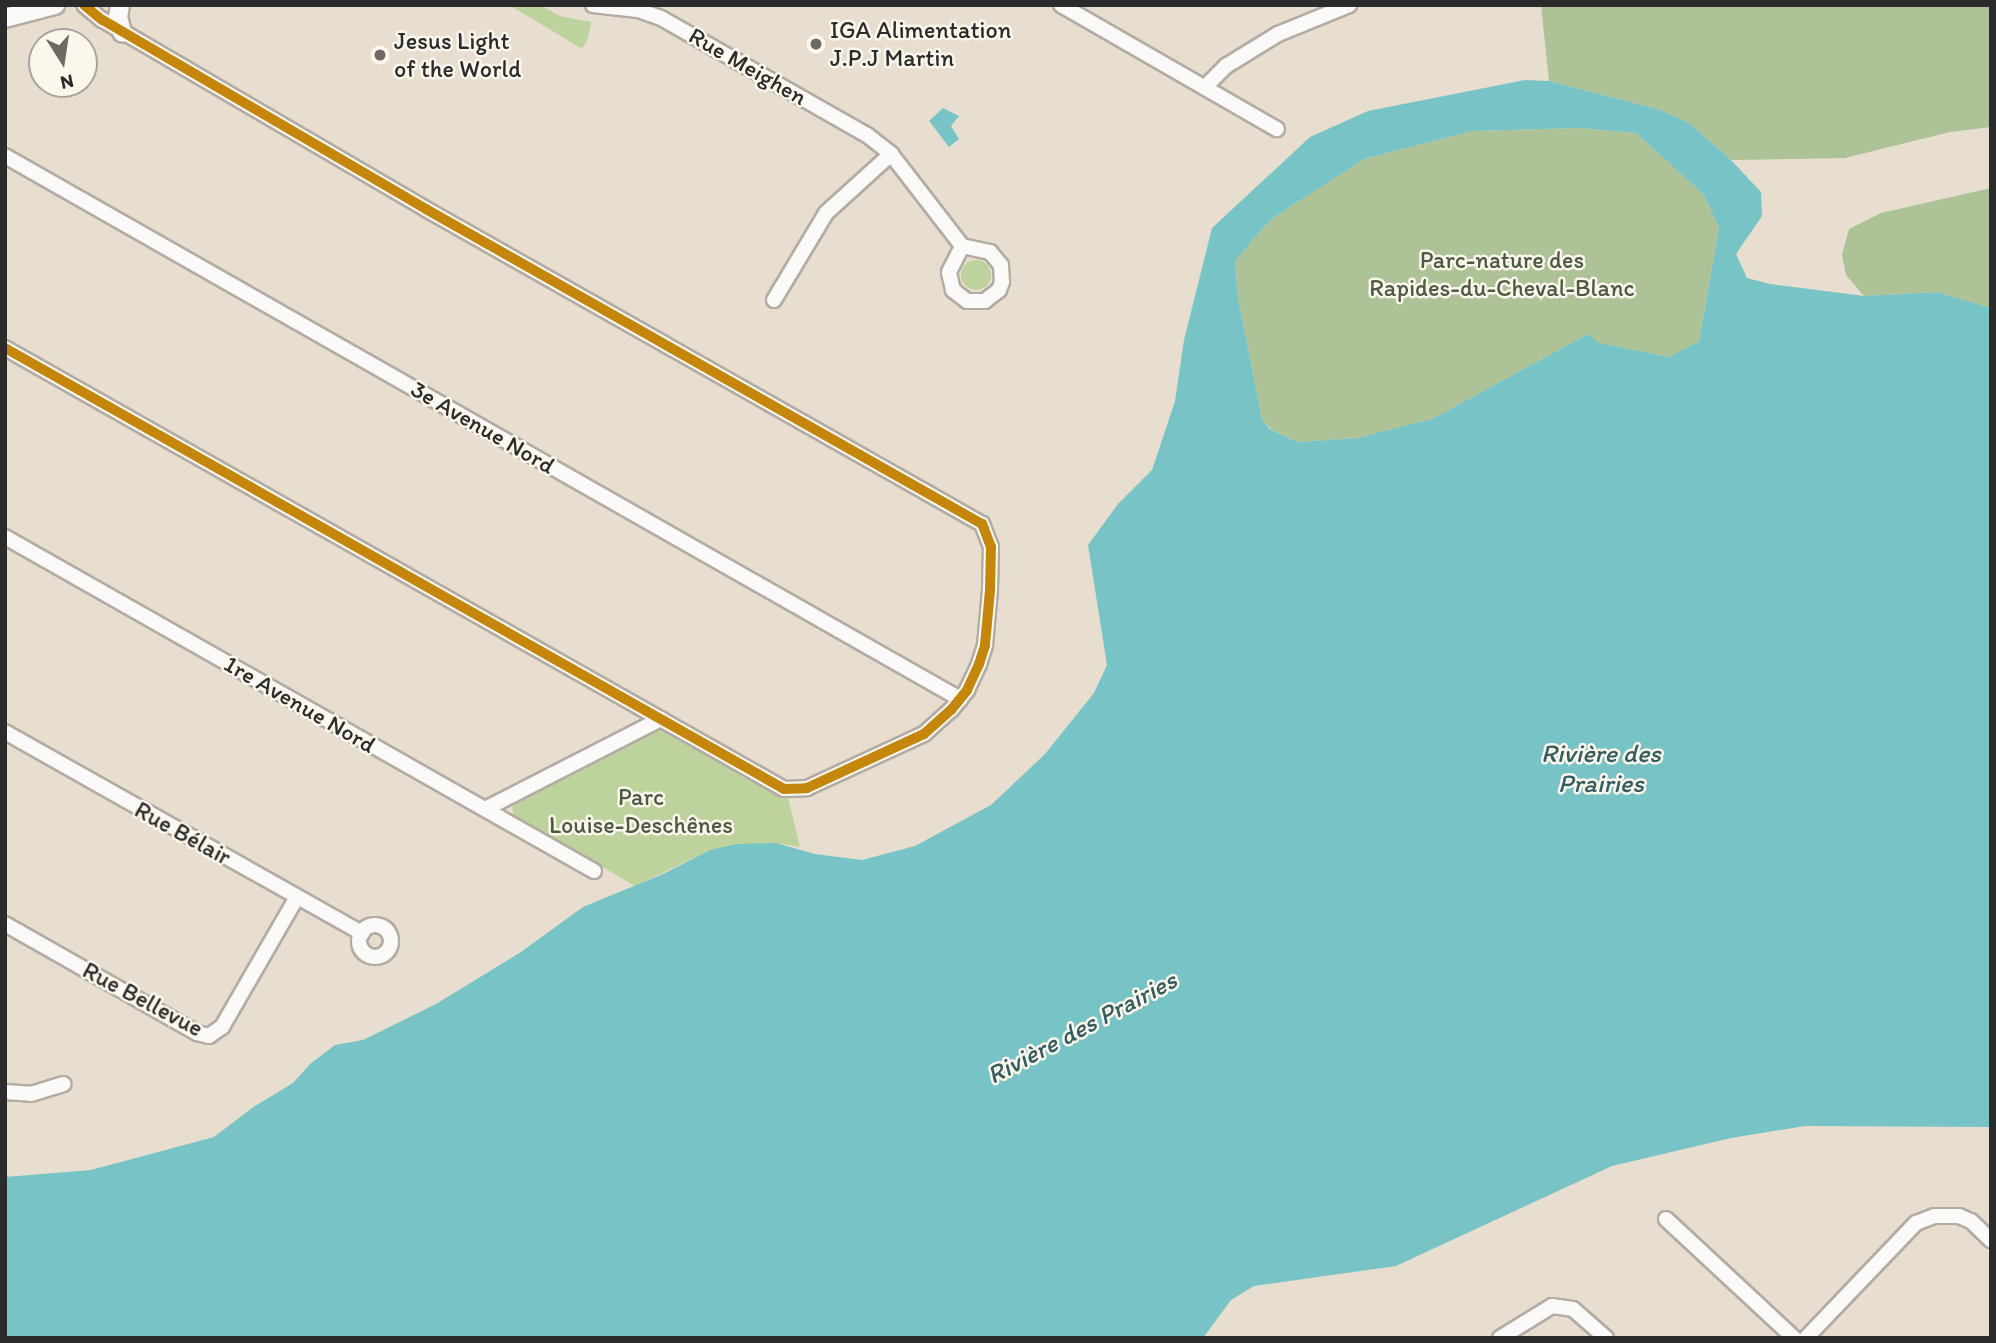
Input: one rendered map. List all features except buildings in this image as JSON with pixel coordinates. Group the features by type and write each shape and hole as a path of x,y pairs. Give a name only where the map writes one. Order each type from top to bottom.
{"main road":[{"path":"16,12 55,5"},
{"path":"120,5 118,17 122,32"}],"street":[{"path":"5,348 789,790 807,788 910,741 934,726 960,699 972,681 985,645 991,547 982,524 426,209 122,32 84,5"},
{"name":"Rue Meighen","path":"593,5 638,10 672,23 867,135 891,155 962,246"},
{"path":"1062,5 1277,129"},
{"path":"1205,87 1226,65 1278,34 1349,5"},
{"path":"774,300 826,213 891,155"},
{"name":"3e Avenue Nord","path":"5,156 960,699"},
{"name":"1re Avenue Nord","path":"5,537 594,871"},
{"path":"485,809 661,719"},
{"name":"Rue Bélair","path":"5,732 362,933"},
{"name":"Rue Bellevue","path":"5,924 197,1032 209,1036 222,1027 297,897"},
{"path":"5,1092 31,1094 63,1084"},
{"path":"1806,1338 1916,1223 1934,1216 1959,1216 1971,1221 1991,1240"},
{"path":"1666,1219 1794,1338"},
{"path":"1500,1338 1552,1306 1573,1309 1606,1338"}],"green space":[{"path":"509,5 540,5 560,16 591,22 588,38 582,49"},
{"path":"1541,5 1991,5 1991,127 1950,132 1845,158 1731,160 1689,123 1661,110 1549,81"},
{"name":"Parc-nature des Rapides-du-Cheval-Blanc","path":"1579,128 1636,133 1704,195 1719,228 1699,341 1669,357 1598,343 1588,334 1432,419 1357,438 1297,442 1271,429 1262,419 1238,298 1235,261 1270,220 1364,159 1472,131"},
{"path":"1991,188 1991,308 1937,292 1864,296 1846,275 1842,255 1849,229 1881,213"},
{"path":"976,260 987,264 991,275 987,286 976,290 965,286 961,275 965,264"},
{"name":"Parc Louise-Deschênes","path":"661,729 788,797 800,847 776,843 710,850 635,886 514,815 512,807 518,799"}],"water":[{"name":"Rivière des Prairies","path":"1525,80 1549,81 1661,110 1689,123 1731,160 1761,192 1762,216 1736,254 1747,278 1770,284 1864,296 1937,292 1991,308 1991,1127 1805,1126 1731,1138 1612,1166 1396,1266 1254,1286 1231,1300 1203,1338 5,1338 5,1177 91,1170 214,1137 252,1108 293,1083 310,1064 335,1045 363,1040 436,1004 521,952 583,907 663,874 710,850 737,844 776,843 815,854 862,860 915,846 991,805 1045,754 1094,693 1107,665 1088,545 1118,504 1152,470 1175,401 1184,340 1212,228 1310,137 1368,111","holes":["1579,128 1636,133 1704,195 1719,228 1699,341 1669,357 1599,343 1588,334 1432,419 1357,438 1297,442 1270,429 1262,419 1238,298 1235,261 1270,220 1364,159 1472,131"]},
{"path":"943,108 959,116 951,126 959,139 949,147 929,121"}],"transit line":[{"path":"5,348 784,789 807,788 924,734 951,710 967,690 985,645 991,547 982,524 426,209 102,20 84,5"}],"place":[{"name":"IGA Alimentation J.P.J Martin","path":"816,44"},
{"name":"Jesus Light of the World","path":"380,55"}]}
